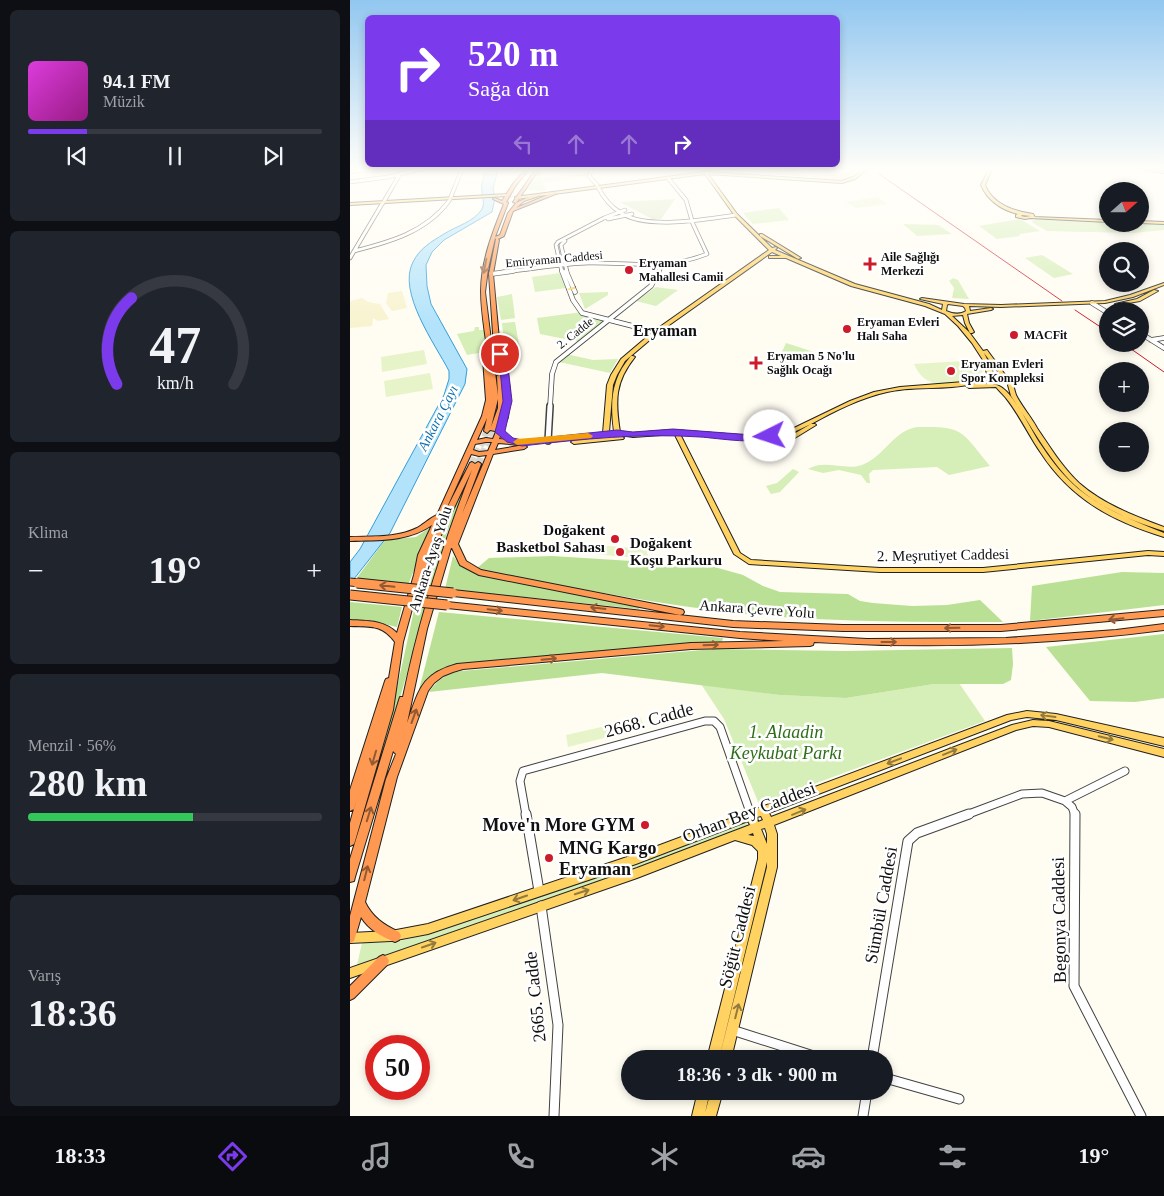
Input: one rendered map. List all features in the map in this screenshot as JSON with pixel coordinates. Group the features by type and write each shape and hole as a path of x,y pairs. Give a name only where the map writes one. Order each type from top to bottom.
{"highway":[{"path":"350,841 388,710 399,642 422,554 473,443 492,430 507,406 503,358 494,348 483,292 485,264 502,221"},
{"path":"494,239 502,236 507,221"},
{"path":"479,464 492,452 496,442 492,430 486,360 494,348 491,274 494,239"},
{"path":"492,430 523,445"},
{"path":"473,443 486,440 523,445"},
{"path":"469,451 479,454 523,445"},
{"path":"437,577 454,544 481,475 500,453 523,445"},
{"path":"462,465 470,459 484,459 479,464"},
{"path":"479,464 481,475"},
{"name":"Ankara-Ayaş Yolu","path":"418,575 479,464"},
{"name":"Ankara-Ayaş Yolu","path":"414,664 437,577 456,521 479,464"},
{"path":"350,539 411,534 421,530 442,512"},
{"path":"454,544 463,563 479,572 496,576 669,611 742,620 844,628"},
{"name":"Ankara Çevre Yolu","path":"350,582 733,624 844,628 1001,628 1164,613"},
{"name":"Ankara Çevre Yolu","path":"350,596 730,634 867,642 1006,641 1164,627"},
{"path":"350,623 385,626 392,630 399,642"},
{"path":"391,778 427,684 441,672 452,668 691,646 867,642"},
{"path":"350,806 396,660"},
{"path":"350,938 391,778 414,664"},
{"path":"350,877 414,664"},
{"path":"350,914 359,902"},
{"path":"359,902 367,919 372,924 396,936"},
{"path":"350,994 383,961"}],"main road":[{"path":"742,221 771,250 861,288 927,305 946,313 964,328 988,365 986,382 1008,396 1055,468 1070,485 1111,513 1164,535"},
{"path":"747,221 766,239 839,277 896,294 946,303 1001,306 1127,303 1143,298 1164,286"},
{"path":"604,437 610,390 614,375 623,360 771,250 780,247"},
{"path":"617,436 615,387 619,375 630,360 661,330 770,257 786,250"},
{"path":"770,257 790,258"},
{"path":"946,313 966,314 993,309 1094,304 1136,295 1164,286"},
{"path":"1136,295 1143,298"},
{"path":"946,303 944,307 946,313"},
{"path":"964,305 967,307 968,327 1011,384 1014,396 1057,459 1077,483 1090,494 1116,509 1164,529"},
{"path":"523,445 604,437 617,436 633,435 673,432 753,438 770,436 795,429 851,401 872,394 916,386 970,383 988,377 1026,378 996,387 924,388 880,395 849,406 778,446 676,435 617,436"},
{"path":"579,437 599,429 607,420"},
{"name":"2. Meşrutiyet Caddesi","path":"676,435 727,539 731,542 738,556 749,562 880,570 995,570 1148,553 1164,554"},
{"path":"770,436 782,439 783,444"},
{"path":"768,446 764,441 770,436"},
{"path":"523,445 548,440 604,437"},
{"name":"Orhan Bey Caddesi","path":"350,938 396,936 428,929 636,859 1018,715 1037,714 1056,717 1164,742"},
{"name":"Orhan Bey Caddesi","path":"350,973 638,873 769,824 1021,725 1049,724 1164,753"},
{"name":"Söğüt Caddesi","path":"727,1050 772,867 773,840 764,810"},
{"name":"Söğüt Caddesi","path":"715,1050 758,883 763,852 751,815"},
{"path":"737,836 755,841 763,852"},
{"path":"698,1116 702,1100"},
{"path":"710,1116 714,1100"}],"street":[{"path":"350,258 372,221"},
{"path":"354,251 383,243 414,230 428,221"},
{"path":"598,221 557,243 562,266 580,311 661,330"},
{"path":"587,227 603,221"},
{"name":"Emiryaman Caddesi","path":"491,274 592,263 662,266 677,264 707,254 692,221"},
{"name":"2. Cadde","path":"548,440 552,374 555,363 563,354 653,285 662,266"},
{"path":"1094,304 1099,307"},
{"path":"1151,340 1164,338"},
{"path":"1151,340 1164,348"},
{"name":"2668. Cadde","path":"539,891 520,781 523,771 710,720 720,726 751,815"},
{"path":"1065,801 1126,771"},
{"name":"Sümbül Caddesi","path":"873,1050 908,841 923,831 1022,794 1042,793 1065,801"},
{"name":"Begonya Caddesi","path":"1065,801 1072,807 1075,814 1074,986 1141,1116"},
{"name":"2665. Cadde","path":"541,906 558,1025 554,1116"},
{"path":"732,1030 795,1050"},
{"path":"893,1080 959,1099"},
{"path":"863,1116 865,1100"}],"shaded area":[{"path":"402,291 407,308 392,311 386,303 388,293"},
{"path":"362,298 368,302 380,304 389,319 378,321 373,318 372,326 350,328 350,301"}],"green space":[{"path":"750,221 779,221 753,224"},
{"path":"1008,221 1023,221 1040,231 997,239 979,226"},
{"path":"1032,221 1099,222 1099,232 1143,232 1133,233 1047,231"},
{"path":"1149,223 1164,225 1164,230 1149,231"},
{"path":"903,224 938,225 952,234 917,236"},
{"path":"1042,255 1073,274 1054,278 1025,258"},
{"path":"560,273 566,288 535,292 532,277"},
{"path":"953,278 958,280 969,299 952,298 954,288 949,281"},
{"path":"656,287 678,290 656,306 636,301"},
{"path":"608,292 608,295 585,309 579,293"},
{"path":"512,294 515,318 501,320 497,297"},
{"path":"582,312 607,320 580,342 540,334 537,318"},
{"path":"515,322 520,350 505,351 502,323"},
{"path":"475,327 479,327 479,330 484,330 484,352 467,355 457,334 474,331"},
{"path":"786,343 820,354 808,361 795,357 785,361 797,365 807,362 794,366 774,359 781,354"},
{"path":"424,350 427,364 382,372 381,357"},
{"path":"566,354 593,360 618,359 610,373 559,362"},
{"name":"Eryaman Evleri Spor Kompleksi","path":"980,360 985,370 966,380 950,384 926,380 914,364"},
{"path":"430,373 433,389 386,397 384,381"},
{"path":"917,427 945,428 961,433 990,466 949,475 937,467 873,470 869,474 870,483 867,483 861,475 839,470 823,473 808,469 822,465 848,467 862,465 870,461 901,434"},
{"path":"475,463 477,463 447,533 350,873 350,864 388,729 418,592 430,558"},
{"path":"793,469 799,472 780,492 771,494 766,486 777,483"},
{"path":"432,526 408,585 356,579 385,540 416,537"},
{"name":"Doğakent Koşu Parkuru","path":"596,545 646,549 649,559 593,554"},
{"path":"453,556 461,566 473,572 640,606 639,609 445,589"},
{"path":"552,556 711,566 743,575 763,586 780,592 848,594 860,601 873,603 912,606 947,605 980,600 1003,622 906,622 746,614 644,600 476,569 489,558"},
{"path":"1122,572 1164,573 1164,605 1030,621 1032,586"},
{"path":"350,602 402,607 397,627 375,622 350,621"},
{"path":"439,612 723,638 722,642 451,665 441,670 419,690"},
{"path":"1164,634 1164,698 1135,702 1090,701 1046,647"},
{"path":"1012,648 1011,680 1003,684 934,684 846,698 780,695 602,673 429,692 443,678 461,671 714,649 845,651"},
{"name":"1. Alaadin Keykubat Parkı","path":"959,683 985,721 759,804 724,719 701,684 780,695 846,698 934,684"},
{"path":"641,718 644,728 568,747 566,735"},
{"path":"745,822 747,826 646,864 357,965 362,943 395,942 430,934 646,861"}],"water":[{"name":"Ankara Çayı","path":"470,221 476,221 444,240 432,252 426,265 427,286 431,304 467,369 465,384 390,533 350,584 350,562 360,549 444,395 449,379 449,371 427,333 414,303 409,274 413,262 422,249 449,231"}],"tunnel":[{"path":"478,464 493,430"},
{"path":"472,464 487,431"}],"railway":[{"path":"947,221 1062,301"},
{"path":"1075,310 1099,326"},
{"path":"1135,352 1164,372"}],"slow traffic":[{"path":"517,442 588,436"}],"place":[{"name":"Aile Sağlığı Merkezi","path":"870,264"},
{"name":"Eryaman Mahallesi Camii","path":"629,270"},
{"name":"Eryaman Evleri Halı Saha","path":"847,329"},
{"name":"MACFit","path":"1014,335"},
{"name":"Eryaman 5 No'lu Sağlık Ocağı","path":"756,363"},
{"name":"Eryaman Evleri Spor Kompleksi","path":"951,371"},
{"name":"Doğakent Basketbol Sahası","path":"615,539"},
{"name":"Doğakent Koşu Parkuru","path":"620,552"},
{"name":"Move'n More GYM","path":"645,825"},
{"name":"MNG Kargo Eryaman","path":"549,858"}],"district":[{"name":"Eryaman","path":"665,330"}],"route":[{"path":"500,354 503,358 507,406 500,432 510,440 522,443 617,433 633,435 673,432 753,438 770,436"}]}
